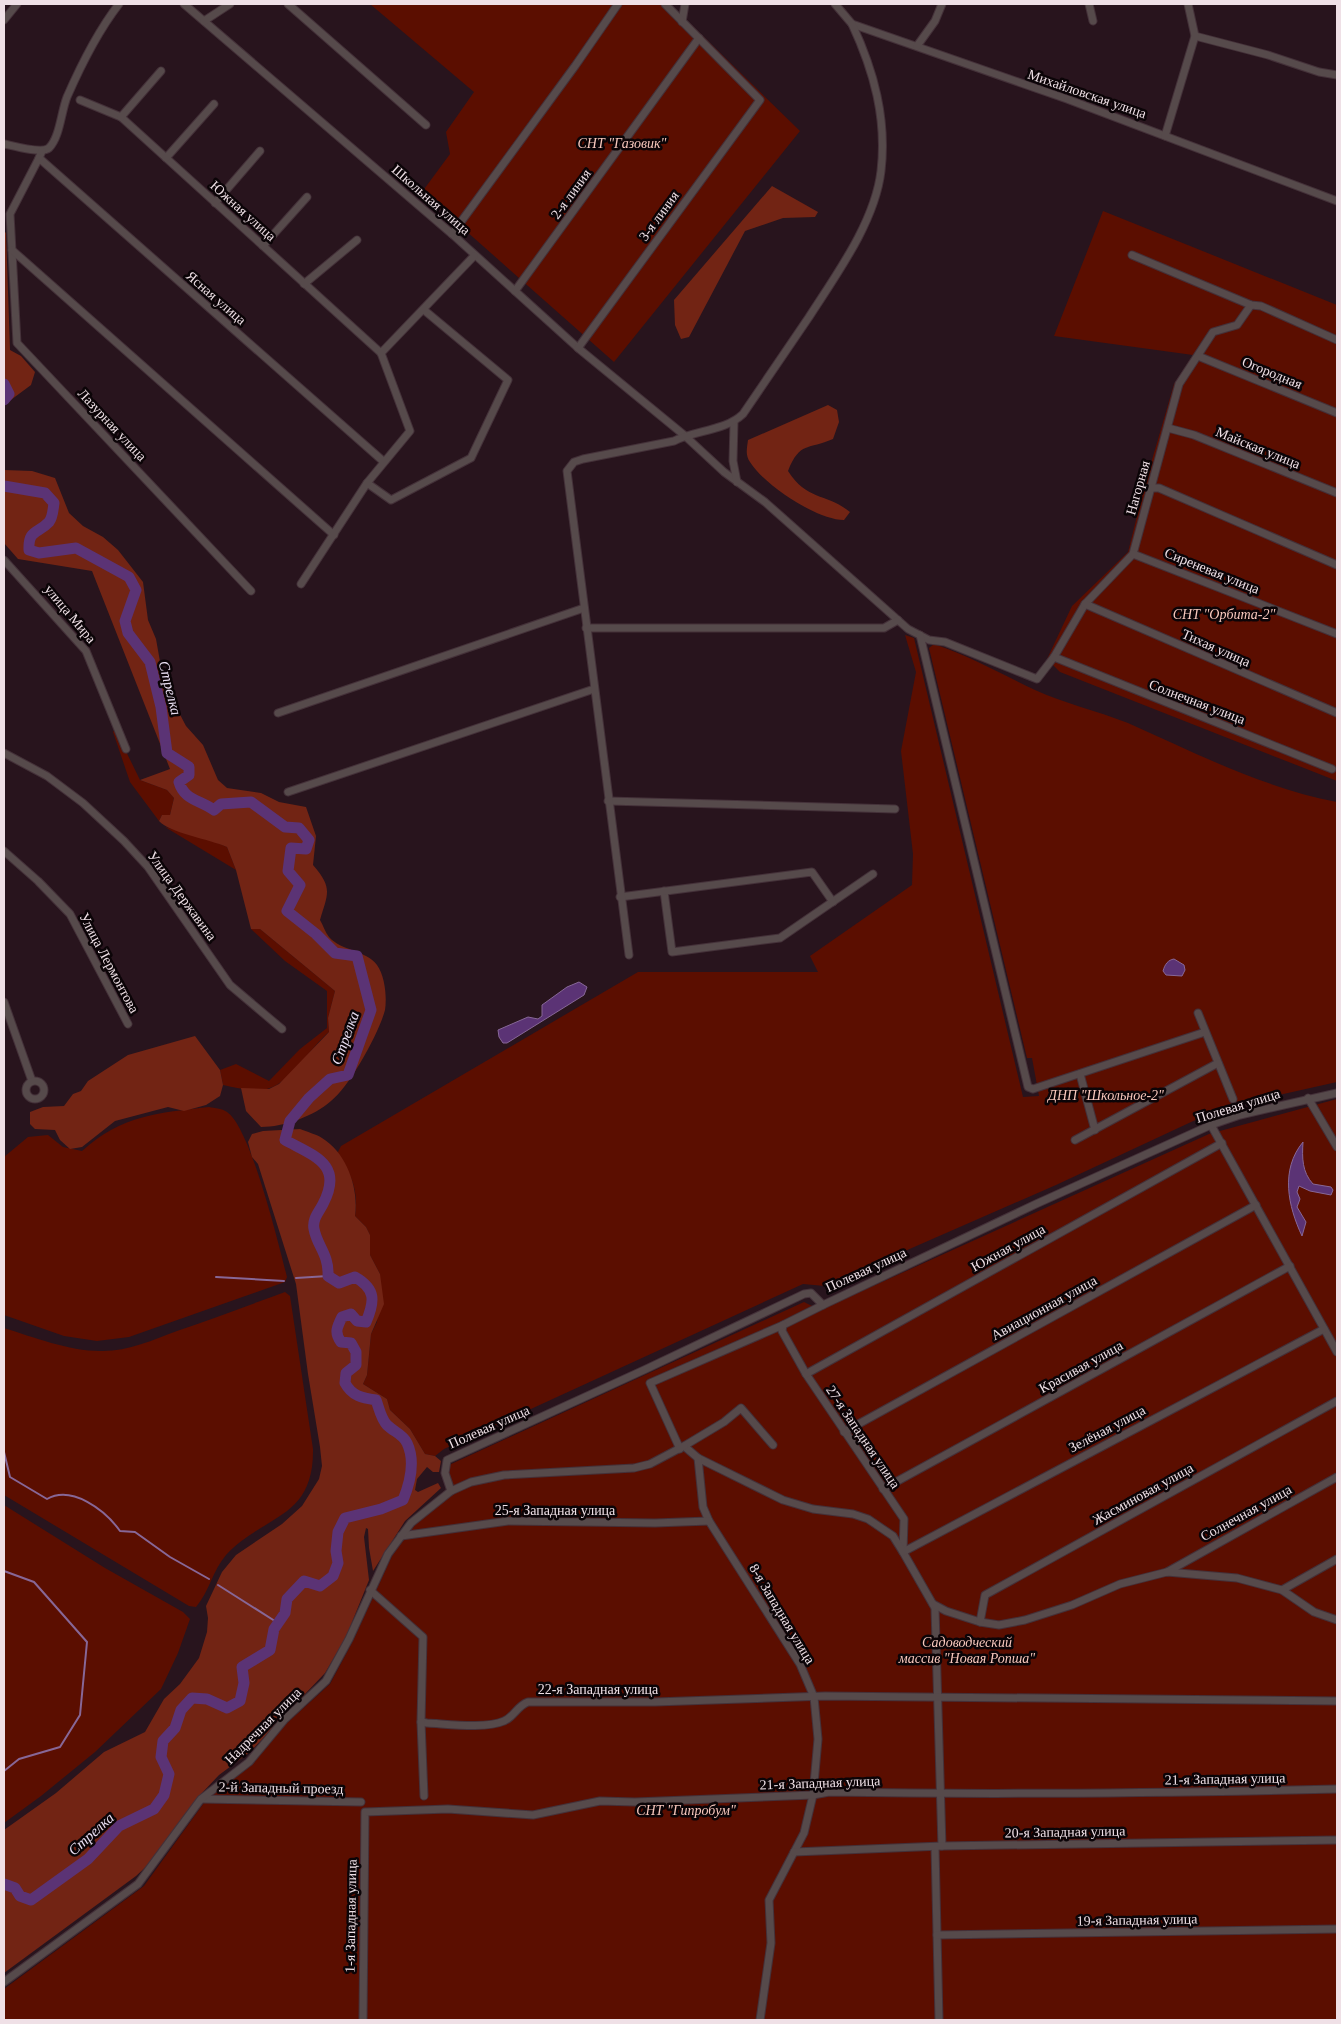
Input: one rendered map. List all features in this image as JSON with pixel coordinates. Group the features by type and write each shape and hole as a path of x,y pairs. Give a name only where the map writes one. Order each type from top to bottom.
{"street":[{"path":"4,20 17,4"},
{"path":"4,144 41,154 49,148 55,136 67,98 99,34 120,4"},
{"name":"Школьная улица","path":"184,4 452,234 474,256 578,348 684,435 737,482 765,502 898,620 929,640 945,642 1037,679"},
{"path":"204,21 230,4"},
{"path":"288,4 426,125"},
{"path":"452,234 618,4"},
{"path":"664,4 699,38"},
{"path":"682,22 685,4"},
{"path":"629,955 586,628 568,471 574,462 583,459 674,441 684,435 734,422 743,414 842,267 870,210 881,172 882,114 867,58 852,24 836,4"},
{"path":"917,46 936,21 942,4"},
{"path":"1089,4 1093,22"},
{"path":"1165,136 1196,36 1188,4"},
{"name":"Михайловская улица","path":"852,24 1165,136 1337,201"},
{"path":"1196,36 1268,55 1319,72 1337,75"},
{"name":"3-я линия","path":"578,348 760,100 699,38"},
{"name":"2-я линия","path":"515,292 699,38"},
{"path":"121,118 161,71"},
{"name":"Южная улица","path":"80,100 121,118 381,353"},
{"path":"166,158 214,104"},
{"path":"215,203 260,150"},
{"name":"Лазурная улица","path":"41,154 10,214 17,343 251,591"},
{"name":"Ясная улица","path":"41,154 383,461"},
{"path":"263,246 307,197"},
{"path":"304,284 357,240"},
{"path":"12,250 334,535"},
{"path":"1132,255 1250,305 1261,306 1337,340"},
{"path":"301,584 367,483 383,461 410,431 381,353 474,256"},
{"name":"Нагорная","path":"1037,679 1054,657 1085,604 1133,554 1179,384 1213,332 1237,325 1250,305"},
{"path":"367,483 391,500 470,458 508,380 424,310"},
{"name":"Огородная","path":"1198,356 1337,413"},
{"path":"734,422 732,461 737,482"},
{"name":"Майская улица","path":"1168,428 1194,435 1337,493"},
{"path":"1150,488 1159,488 1337,565"},
{"name":"Сиреневая улица","path":"1133,554 1337,634"},
{"name":"улица Мира","path":"4,560 86,651 126,749"},
{"name":"Тихая улица","path":"1085,604 1337,713"},
{"path":"278,712 584,608"},
{"path":"586,628 884,628 898,620"},
{"path":"920,635 1028,1087 1033,1089 1205,1032"},
{"name":"Солнечная улица","path":"1054,657 1332,769"},
{"path":"288,792 594,689"},
{"name":"Улица Державина","path":"4,753 47,776 83,803 124,841 148,866 230,986 282,1029"},
{"path":"608,800 895,809"},
{"name":"Улица Лермонтова","path":"4,852 38,881 70,914 128,1024"},
{"path":"620,897 812,872 833,902"},
{"path":"664,892 672,952 780,938 873,874"},
{"path":"4,1002 32,1081"},
{"path":"1198,1013 1233,1100"},
{"path":"1075,1140 1218,1063"},
{"path":"1080,1074 1095,1130"},
{"name":"Полевая улица","path":"451,1491 445,1473 447,1460 804,1294 811,1293 822,1305 1036,1204 1210,1125 1337,1092"},
{"path":"1308,1098 1337,1147"},
{"path":"1210,1125 1337,1352"},
{"name":"Южная улица","path":"806,1374 1222,1144"},
{"name":"Авиационная улица","path":"844,1432 1256,1205"},
{"name":"Красивая улица","path":"883,1489 1290,1266"},
{"path":"822,1305 783,1325 650,1383 682,1448 698,1458 783,1500 813,1509 853,1514 868,1519 893,1536 935,1608 942,1794 937,1935 939,2020"},
{"name":"27-я Западная улица","path":"783,1325 785,1338 806,1374 904,1519 903,1552"},
{"name":"Зелёная улица","path":"903,1552 1324,1329"},
{"name":"Жасминовая улица","path":"980,1622 985,1595 1337,1401"},
{"name":"Надречная улица","path":"4,1982 138,1884 201,1799 249,1762 284,1720 326,1681 349,1639 388,1554 411,1523 451,1491 471,1482 504,1476 634,1468 682,1448 724,1422 741,1408 772,1445"},
{"name":"8-я Западная улица","path":"698,1458 703,1507 709,1521 800,1664 814,1697 818,1739 813,1795 804,1833 770,1900 770,1943 760,2020"},
{"name":"Солнечная улица","path":"1166,1572 1337,1477"},
{"name":"25-я Западная улица","path":"401,1536 508,1521 655,1523 709,1521"},
{"path":"1282,1590 1337,1559"},
{"path":"933,1604 946,1611 980,1622 999,1625 1025,1620 1072,1605 1120,1584 1166,1572 1237,1578 1282,1590 1314,1612 1337,1620"},
{"path":"370,1590 423,1637 422,1722 424,1796"},
{"name":"22-я Западная улица","path":"422,1722 495,1724 507,1720 520,1705 528,1702 655,1702 814,1697 1337,1701"},
{"name":"21-я Западная улица","path":"365,1812 448,1810 533,1815 600,1801 634,1802 813,1795 829,1792 942,1794 1174,1793 1337,1789"},
{"name":"2-й Западный проезд","path":"201,1799 361,1802"},
{"name":"1-я Западная улица","path":"363,2020 365,1812"},
{"name":"20-я Западная улица","path":"794,1852 939,1847 1337,1840"},
{"name":"19-я Западная улица","path":"937,1935 1337,1929"}],"green space":[{"name":"СНТ \"Газовик\"","path":"370,4 670,4 800,131 614,362 422,192 450,154 446,132 474,92"},
{"name":"СНТ \"Орбита-2\"","path":"1103,211 1337,305 1337,781 1060,672 1047,659 1072,606 1128,552 1145,484 1174,384 1193,355 1054,336"},
{"name":"ДНП \"Школьное-2\"","path":"905,635 914,638 1023,1097 1039,1096 1032,1058 1027,1058 929,648 934,644 973,660 1046,695 1128,723 1256,779 1310,796 1337,802 1337,1082 1270,1097 1234,1102 1056,1185 825,1286 803,1284 444,1449 435,1456 425,1454 410,1429 390,1410 387,1399 363,1384 367,1375 371,1334 377,1322 380,1274 370,1255 370,1235 366,1227 355,1216 356,1199 353,1184 347,1169 337,1154 341,1146 638,972 818,972 810,956 912,885 913,854 901,751 916,672"},
{"path":"115,729 140,780 167,790 174,798 170,815 162,815 159,821 130,782 113,732"},
{"path":"165,827 206,838 227,847 236,870"},
{"path":"251,929 260,929 335,991 328,1018 329,1032 285,1079 270,1088 259,1090 247,1090 223,1085 220,1070 236,1064 269,1081 300,1049 327,1028 327,991 285,961"},
{"name":"Садоводческий массив \"Новая Ропша\"","path":"1337,1099 1337,2020 4,2020 4,1989 144,1886 206,1800 252,1765 287,1723 330,1684 353,1641 392,1556 415,1525 446,1494 449,1465 804,1302 820,1310 1209,1134"},
{"path":"209,1107 227,1112 236,1122 245,1140 271,1215 287,1277 285,1282 129,1337 97,1341 64,1336 4,1315 4,1157 28,1137 48,1135 63,1147 82,1151 97,1139 126,1123 157,1114"},
{"path":"285,1292 290,1296 313,1449 311,1472 305,1490 296,1503 226,1555 196,1607 189,1606 4,1495 4,1328 76,1349 120,1350 149,1342"},
{"path":"4,1505 105,1568 183,1612 190,1619 178,1653 161,1689 95,1752 4,1823"}],"shaded area":[{"path":"772,186 818,212 815,217 783,218 745,231 689,337 681,339 675,325 674,300"},
{"path":"4,231 6,233 10,350 21,356 35,372 31,385 4,405"},
{"path":"828,405 837,410 839,422 833,439 801,451 792,461 788,471 802,487 842,506 850,512 844,520 820,514 792,500 757,471 748,459 747,454 748,440"},
{"path":"4,470 32,471 55,478 69,513 83,526 103,537 118,550 143,582 148,620 156,639 164,684 186,726 203,745 218,780 227,788 261,793 279,802 306,807 316,836 313,865 324,880 327,891 320,920 334,942 367,956 377,965 384,981 386,999 385,1010 377,1032 347,1084 331,1101 307,1116 289,1123 261,1127 246,1111 241,1088 269,1089 279,1084 329,1032 328,1018 335,991 260,929 251,929 236,870 227,847 172,829 159,821 162,815 170,815 174,798 167,790 140,780 170,769 92,571 18,559 4,543"},
{"path":"1174,959 1184,965 1185,970 1182,976 1166,975 1163,971 1167,963"},
{"path":"579,982 587,987 584,995 507,1043 503,1043 499,1037 498,1030 528,1017 538,1019 542,1016 542,1005 567,987"},
{"path":"195,1036 220,1070 223,1085 220,1096 206,1105 184,1111 168,1107 115,1121 82,1147 70,1149 60,1140 55,1130 35,1129 30,1124 30,1112 43,1107 64,1106 73,1094 81,1091 88,1081 128,1055"},
{"path":"300,1129 322,1138 331,1145 344,1162 353,1183 356,1206 355,1216 366,1227 370,1235 370,1255 380,1274 384,1304 371,1334 367,1375 363,1384 387,1399 390,1410 410,1429 425,1454 435,1456 441,1461 439,1472 433,1472 427,1467 417,1479 415,1490 418,1492 438,1483 441,1488 405,1521 373,1571 368,1529 366,1528 364,1537 369,1580 346,1637 325,1673 250,1752 219,1775 201,1794 150,1863 136,1876 4,1973 4,1830 56,1793 104,1752 145,1732 164,1699 180,1684 199,1658 207,1632 208,1618 206,1606 222,1572 236,1555 282,1524 302,1506 319,1479 322,1466 320,1447 296,1284 258,1164 252,1157 248,1142 252,1134 263,1131"},
{"path":"1303,1142 1304,1164 1309,1179 1313,1184 1331,1187 1333,1190 1331,1195 1310,1191 1299,1186 1297,1192 1300,1199 1297,1207 1306,1222 1302,1236 1290,1200 1289,1176 1291,1164"}],"waterway":[{"name":"Стрелка","path":"4,384 9,394 4,400"},
{"name":"Стрелка","path":"4,486 45,493 54,503 53,513 49,522 30,538 29,550 39,553 76,548 129,577 136,590 125,621 128,633 150,662 161,707 167,753 189,767 189,775 179,782 185,793 214,810 221,804 251,802 285,827 299,828 309,840 306,849 291,848 288,871 300,885 287,911 316,934 335,953 357,956 371,1010 348,1075 330,1079 309,1098 290,1121 285,1140 315,1157 328,1170 330,1179 329,1190 314,1225 327,1262 328,1276 339,1283 355,1277 367,1286 372,1296 371,1308 366,1322 357,1321 351,1314 342,1317 338,1327 337,1333 341,1342 351,1343 356,1352 356,1365 346,1373 345,1383 358,1396 376,1400 385,1423 403,1437 407,1443 412,1465 410,1480 403,1500 381,1509 345,1518 338,1532 336,1551 338,1563 333,1576 320,1586 304,1581 287,1599 285,1613 274,1629 270,1650 242,1667 244,1683 240,1701 227,1708 207,1699 192,1698 181,1710 175,1728 163,1741 161,1757 169,1774 164,1795 154,1809 119,1826 88,1859 31,1900 20,1896 15,1888 4,1884"},
{"path":"296,1278 328,1276"},
{"path":"216,1277 284,1281"},
{"path":"4,1452 10,1477 47,1499 57,1495 67,1495 87,1502 106,1515 120,1531 135,1532 170,1557 209,1579"},
{"path":"4,1571 34,1582 87,1642 80,1715 60,1747 19,1759 4,1771"},
{"path":"218,1585 278,1623"}],"park label":[{"name":"СНТ \"Гипробум\"","path":"686,1810"}]}
